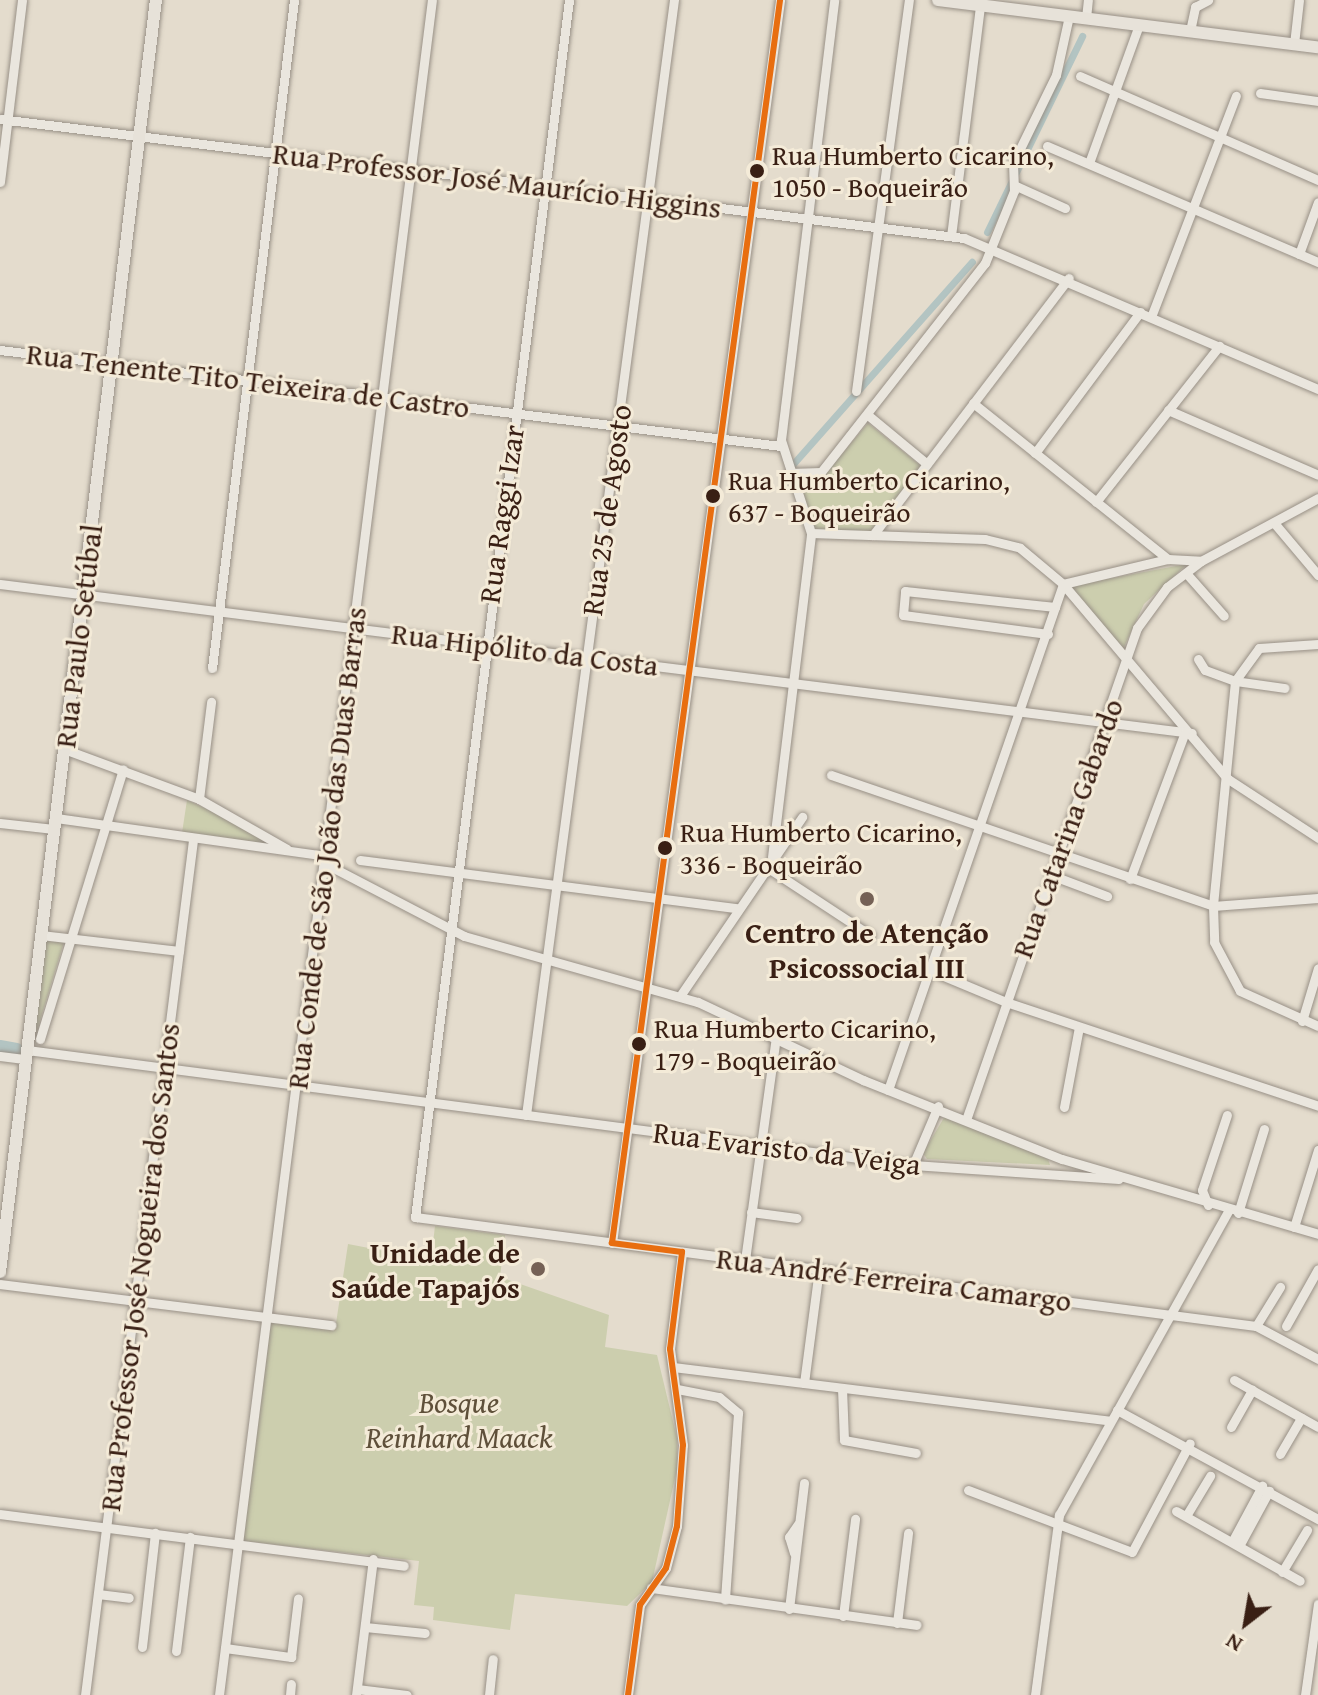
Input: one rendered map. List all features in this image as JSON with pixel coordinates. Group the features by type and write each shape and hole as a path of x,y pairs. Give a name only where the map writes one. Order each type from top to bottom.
{"main road":[{"name":"Rua Paulo Setúbal","path":"0,1272 156,0"},
{"path":"938,0 1318,47"}],"street":[{"path":"0,182 4,120 22,0"},
{"path":"212,668 294,0"},
{"name":"Rua Conde de São João das Duas Barras","path":"219,1695 432,0"},
{"name":"Rua Raggi Izar","path":"415,1217 447,927 569,0"},
{"name":"Rua 25 de Agosto","path":"526,1115 674,0"},
{"path":"612,1243 780,0"},
{"path":"772,857 811,533 781,446 834,0"},
{"path":"856,391 881,227 909,0"},
{"path":"1086,18 1088,0"},
{"path":"1190,31 1195,7 1208,0"},
{"path":"1294,44 1299,0"},
{"path":"951,236 980,5"},
{"path":"789,473 821,472 869,416 992,246 1013,182 1056,75 1069,16"},
{"path":"1089,163 1139,25"},
{"path":"1080,76 1318,180"},
{"path":"1260,93 1318,101"},
{"path":"1151,317 1196,209 1236,96"},
{"name":"Rua Professor José Maurício Higgins","path":"4,120 951,236 992,246 1069,278 1318,389"},
{"path":"1047,146 1318,262"},
{"path":"1013,182 1065,208"},
{"path":"1299,254 1318,202"},
{"path":"873,535 1069,278"},
{"path":"1035,453 1140,312"},
{"path":"1096,502 1219,346"},
{"name":"Rua Tenente Tito Teixeira de Castro","path":"0,350 781,446"},
{"path":"973,403 1168,559"},
{"path":"1168,410 1318,475"},
{"path":"869,416 927,464"},
{"name":"Rua Catarina Gabardo","path":"967,1117 1127,660 1149,608 1201,561 1275,524 1318,498"},
{"path":"1275,524 1318,575"},
{"path":"811,533 1004,543 1063,584 1228,779 1318,838"},
{"path":"1063,584 1168,559 1201,561"},
{"path":"1186,573 1224,616"},
{"name":"Rua Hipólito da Costa","path":"0,584 1189,732"},
{"path":"888,1090 927,969 1022,710 1063,584"},
{"path":"1048,634 903,615 905,591 1055,607"},
{"path":"1318,644 1259,648 1235,681 1228,779 1213,906 1223,970 1264,1008 1318,1026"},
{"path":"1198,659 1235,681 1285,688"},
{"path":"199,799 211,702"},
{"path":"1130,879 1189,732"},
{"path":"64,749 199,799 292,852"},
{"path":"40,1039 123,769"},
{"path":"831,775 1213,906 1318,898"},
{"path":"680,996 765,866 802,817"},
{"path":"0,823 104,829 292,852 322,859 447,927 546,960 680,996 776,1036 888,1090 967,1117 1054,1156 1119,1179 1318,1234"},
{"name":"Rua Professor José Nogueira dos Santos","path":"85,1695 193,840"},
{"path":"360,860 737,908"},
{"path":"765,866 870,935"},
{"path":"1051,875 1107,896"},
{"path":"41,935 179,951"},
{"path":"1302,1021 1318,968"},
{"path":"927,969 1006,1002 1318,1106"},
{"path":"1064,1107 1079,1027"},
{"path":"745,1260 776,1036"},
{"name":"Rua Evaristo da Veiga","path":"0,1056 26,1054 165,1067 913,1165 1119,1179"},
{"path":"913,1165 938,1106"},
{"path":"1208,1205 1202,1190 1227,1115"},
{"path":"1035,1695 1057,1519 1110,1421 1233,1212 1264,1129"},
{"path":"1294,1227 1318,1150"},
{"path":"1051,1175 1054,1156"},
{"path":"751,1212 797,1218"},
{"name":"Rua André Ferreira Camargo","path":"415,1217 1256,1326 1318,1359"},
{"path":"628,1695 638,1610 670,1560 677,1526 683,1445 673,1367 682,1252"},
{"path":"804,1383 819,1269"},
{"path":"1286,1326 1316,1276"},
{"path":"0,1284 331,1325"},
{"path":"1256,1326 1280,1287"},
{"path":"673,1367 1110,1421"},
{"path":"1234,1380 1318,1427"},
{"path":"842,1388 844,1440 916,1453"},
{"path":"677,1389 719,1397 738,1413 725,1600"},
{"path":"1231,1427 1252,1390"},
{"path":"1117,1410 1190,1443 1318,1519"},
{"path":"1280,1454 1301,1418"},
{"path":"968,1490 1057,1519 1132,1552 1190,1443"},
{"path":"1186,1516 1210,1476"},
{"path":"789,1609 804,1483"},
{"path":"1235,1544 1266,1489"},
{"path":"1176,1511 1300,1581"},
{"path":"0,1514 373,1559 404,1566"},
{"path":"843,1616 855,1519"},
{"path":"1282,1572 1307,1530"},
{"path":"142,1647 155,1533"},
{"path":"897,1623 908,1533"},
{"path":"176,1651 190,1537"},
{"path":"373,1559 357,1692 407,1695"},
{"path":"651,1588 916,1625"},
{"path":"98,1594 129,1598"},
{"path":"225,1648 291,1657 298,1598"},
{"path":"1305,1695 1313,1671 1318,1604"},
{"path":"365,1627 425,1633"},
{"path":"489,1695 493,1659"}],"green space":[{"path":"868,423 921,466 871,531 816,530 794,477 823,476"},
{"path":"1187,564 1144,604 1123,649 1069,586"},
{"path":"187,800 213,812 270,844 182,833"},
{"path":"45,940 64,942 35,1037"},
{"path":"945,1116 1048,1159 1050,1165 927,1159 923,1153"},
{"name":"Bosque Reinhard Maack","path":"435,1226 505,1235 500,1277 609,1315 605,1347 657,1355 677,1438 677,1469 652,1582 627,1606 515,1594 510,1630 433,1620 434,1607 414,1605 419,1561 242,1541 271,1322 335,1330 348,1244 431,1260"}],"waterway":[{"path":"987,232 1082,36"},
{"path":"793,464 972,262"},
{"path":"0,1046 17,1049"}],"transit line":[{"path":"628,1695 640,1605 666,1568 677,1526 683,1445 670,1349 682,1252 612,1243 780,0"}],"place":[{"name":"Rua Humberto Cicarino, 1050 - Boqueirão","path":"757,171"},
{"name":"Rua Humberto Cicarino, 637 - Boqueirão","path":"713,496"},
{"name":"Rua Humberto Cicarino, 336 - Boqueirão","path":"665,848"},
{"name":"Centro de Atenção Psicossocial III","path":"867,899"},
{"name":"Rua Humberto Cicarino, 179 - Boqueirão","path":"639,1044"},
{"name":"Unidade de Saúde Tapajós","path":"538,1269"}]}
